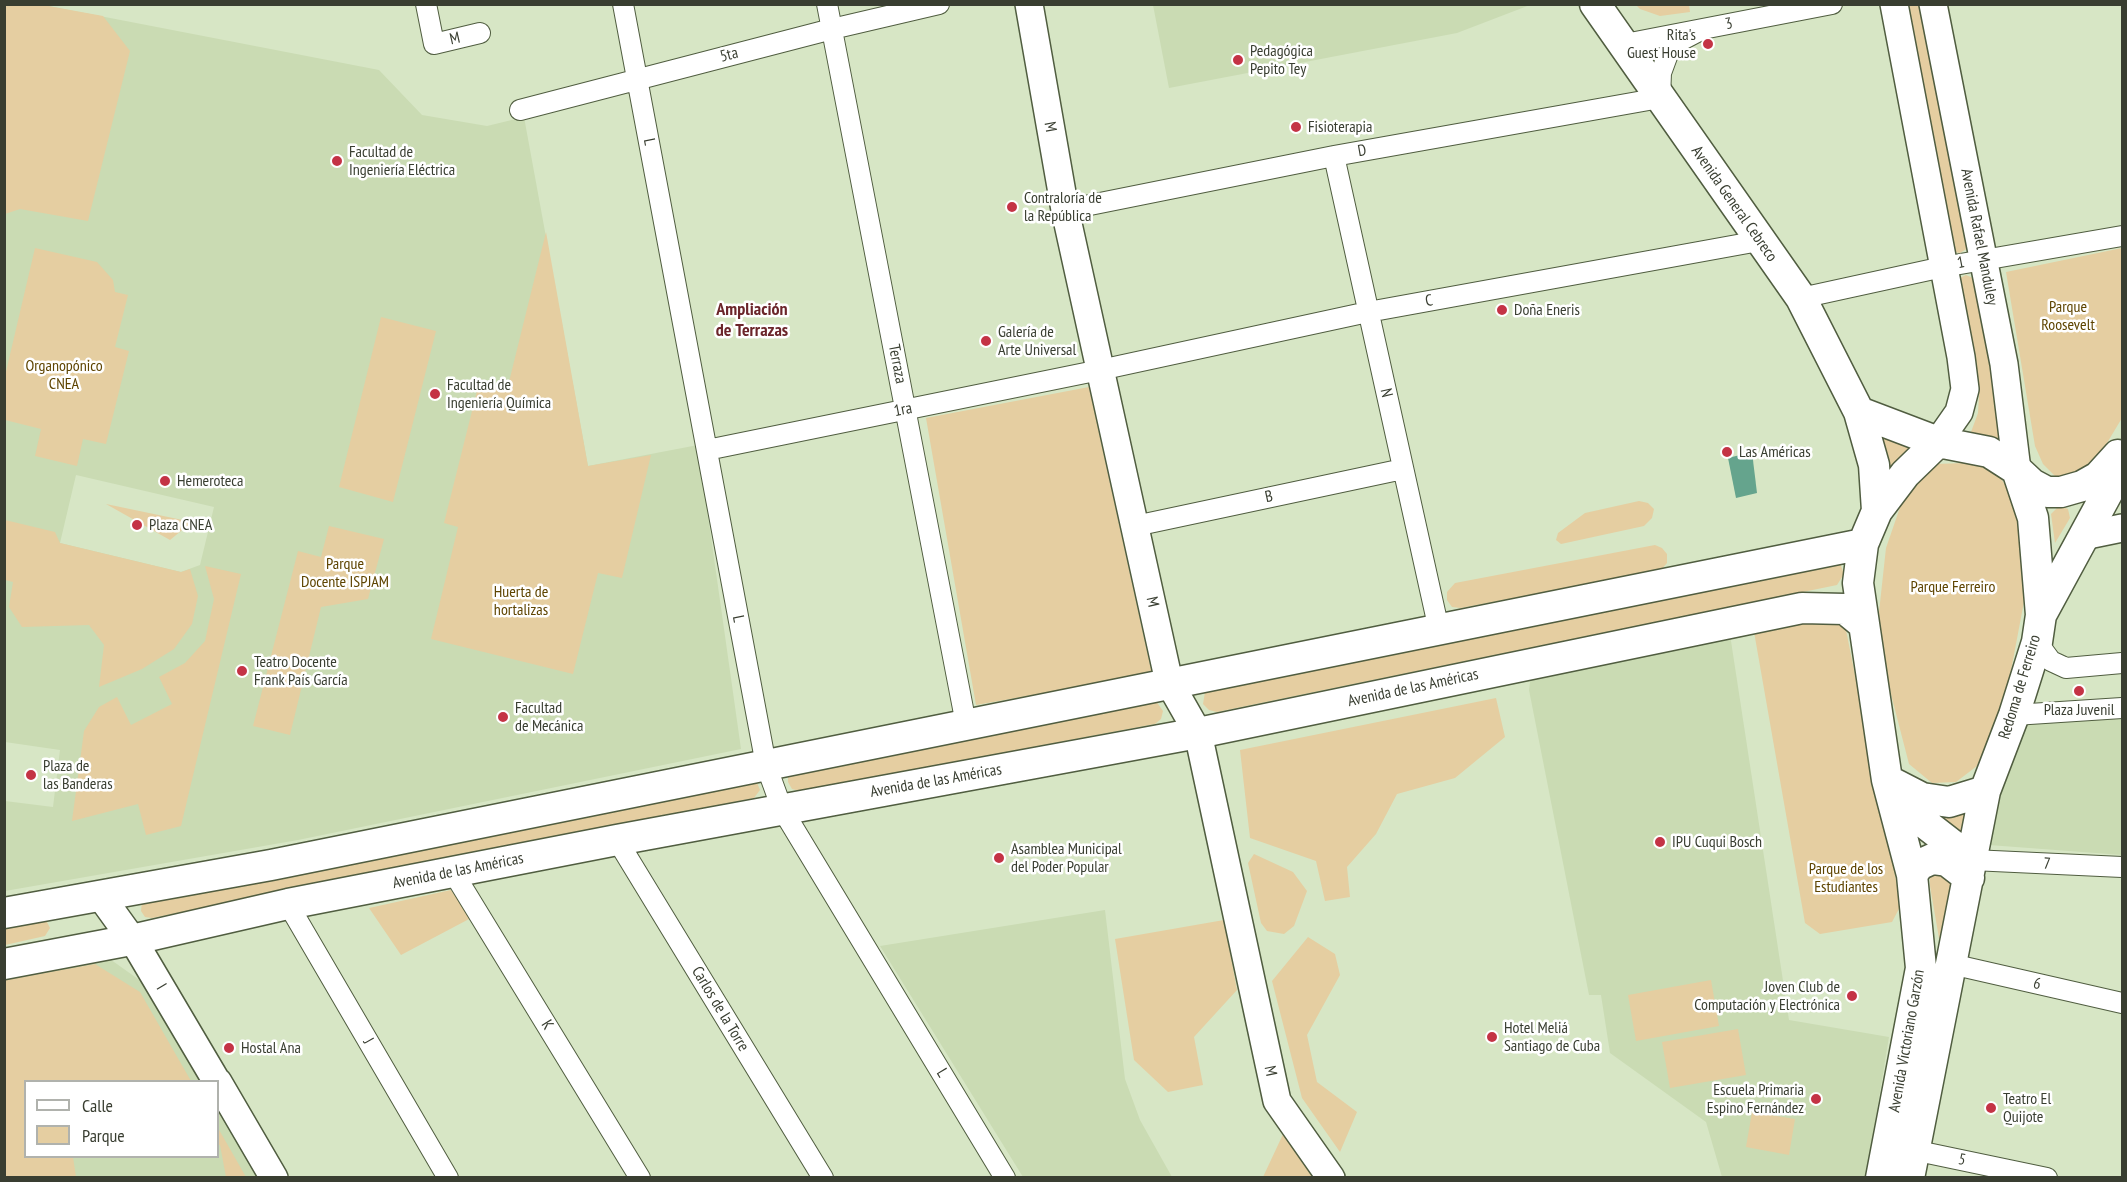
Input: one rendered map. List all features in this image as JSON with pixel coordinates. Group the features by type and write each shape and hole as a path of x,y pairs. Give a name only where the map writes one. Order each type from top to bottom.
{"main road":[{"name":"Avenida General Cebreco","path":"1598,6 1759,241 1801,298 1859,412 1874,465 1877,511"},
{"path":"1859,412 1938,442 1989,452 2047,492 2061,492 2082,486 2098,477 2122,451"},
{"path":"1938,442 1905,474 1877,511 1863,544 1858,583 1862,623 1889,789 1971,869"},
{"path":"2039,628 2084,536 2122,466"},
{"name":"Redoma de Ferreiro","path":"1985,791 2014,716 2039,628 2033,518 2018,470"},
{"path":"4,913 271,865 1169,682 1863,544"},
{"name":"Avenida de las Américas","path":"4,964 131,940 288,904 617,840 1198,733 1802,608 1845,609 1862,623"},
{"path":"1889,789 1922,798 1949,802 1985,791"},
{"name":"Avenida Victoriano Garzón","path":"1881,1178 1920,982 1919,933 1912,875 1889,789"},
{"name":"Avenida Victoriano Garzón","path":"1911,1164 1985,791"},
{"path":"1912,875 1919,865 1932,859 1971,869"}],"street":[{"name":"M","path":"426,4 434,44 480,33"},
{"name":"L","path":"623,4 766,765 782,809 1005,1178"},
{"name":"Terraza","path":"827,4 966,724"},
{"name":"5ta","path":"520,110 637,78 939,4"},
{"name":"M","path":"1029,4 1065,210 1169,682 1198,733 1277,1101 1331,1178"},
{"name":"3","path":"1625,44 1832,4"},
{"path":"1894,4 1961,357 1965,389 1959,412 1938,442"},
{"name":"Avenida Rafael Manduley","path":"1933,4 2004,364 2018,470"},
{"path":"1660,98 1661,73 1668,54 1680,41 1701,30"},
{"name":"D","path":"1065,210 1334,156 1660,98"},
{"name":"N","path":"1334,156 1439,630"},
{"name":"1","path":"1801,298 1983,259 2122,237"},
{"name":"C","path":"1100,370 1368,312 1759,241"},
{"name":"1ra","path":"707,450 1100,370"},
{"name":"B","path":"1134,526 1403,469"},
{"path":"2084,536 2122,528"},
{"path":"2039,628 2051,661 2066,668 2122,663"},
{"path":"2014,716 2122,708"},
{"name":"Carlos de la Torre","path":"617,840 823,1178"},
{"name":"7","path":"1971,869 2122,867"},
{"name":"K","path":"453,872 640,1178"},
{"name":"I","path":"100,895 131,940 216,1080"},
{"name":"J","path":"288,904 448,1178"},
{"name":"6","path":"1951,964 2122,1003"},
{"name":"I","path":"219,1085 274,1178"},
{"name":"5","path":"1911,1164 2047,1178"}],"shaded area":[{"name":"Pedagógica Pepito Tey","path":"1153,4 1530,5 1457,33 1169,88"},
{"path":"5,5 43,5 379,70 422,115 487,126 524,117 588,466 698,445 741,749 298,840 5,891 5,801 53,807 60,750 5,742","holes":["76,475 214,507 200,565 181,572 60,543"]},
{"path":"1752,452 1757,493 1736,498 1728,458"},
{"name":"IPU Cuqui Bosch","path":"1729,628 1789,1020 1889,1037 1866,1177 1722,1177 1706,1122 1610,1053 1601,995 1589,995 1529,690 1532,667"},
{"path":"2122,719 2122,855 1989,845 1995,810 2025,723"},
{"path":"1105,910 1125,1079 1140,1120 1172,1177 1023,1177 880,946"},
{"path":"100,952 145,984 200,1080 24,1080 24,1158 219,1158 219,1111 257,1177 5,1178 5,968"}],"green space":[{"path":"5,4 43,5 103,16 130,51 88,221 20,209 5,214"},
{"path":"1636,5 1689,5 1690,12 1660,16 1640,9"},
{"path":"1909,5 1926,5 1968,248 1960,253 1954,252"},
{"name":"Huerta de hortalizas","path":"546,232 588,466 651,455 622,578 598,573 573,674 431,639 458,527 444,523 479,383 507,390"},
{"name":"Organopónico CNEA","path":"35,248 97,262 113,280 115,292 128,295 115,347 129,351 106,444 83,439 77,466 35,456 41,429 5,420 5,376"},
{"name":"Parque Roosevelt","path":"2122,248 2122,418 2092,468 2078,479 2055,476 2043,464 2035,446 2006,272"},
{"path":"1966,275 1975,279 2004,429 1998,439 1971,432 1978,413 1979,395 1957,288 1960,278"},
{"path":"381,317 436,331 393,502 339,487"},
{"path":"1089,387 1152,674 976,705 926,418"},
{"path":"1877,433 1914,447 1886,482"},
{"name":"Parque Ferreiro","path":"1965,463 1993,469 2008,488 2024,536 2026,591 2006,697 1977,766 1956,782 1932,783 1909,764 1884,667 1879,612 1886,548 1907,487 1935,464"},
{"path":"1639,501 1648,503 1654,509 1652,518 1644,526 1561,544 1556,540 1558,533 1585,513"},
{"path":"106,504 192,522 170,540"},
{"path":"2059,506 2068,509 2070,518 2055,543 2051,514"},
{"path":"5,520 55,532 60,543 181,572 190,569 198,596 192,624 174,649 142,669 99,687 104,645 89,625 22,627 9,607 13,582 5,580"},
{"name":"Parque Docente ISPJAM","path":"329,526 384,539 368,599 321,607 290,735 253,726 298,551 321,557"},
{"path":"1655,545 1667,554 1667,563 1661,570 1461,608 1452,607 1447,600 1447,592 1455,583"},
{"path":"1840,563 1844,574 1837,585 1217,712 1209,710 1203,704 1205,692"},
{"path":"205,566 241,574 181,826 146,835 138,804 72,821 84,731 99,707 117,697 131,725 172,704 159,677 185,663 205,641 214,599"},
{"name":"Parque de los Estudiantes","path":"1825,613 1845,625 1901,905 1892,922 1820,934 1805,923 1753,626"},
{"path":"1496,698 1505,737 1455,778 1397,794 1376,834 1347,867 1350,897 1325,901 1316,861 1250,838 1240,750"},
{"path":"1156,701 1163,711 1161,719 1155,724 800,791 792,789 788,782 788,774"},
{"path":"756,780 760,790 754,798 152,918 145,917 141,911 142,901"},
{"path":"1973,810 1966,837 1923,811 1958,815"},
{"path":"1254,854 1293,872 1307,891 1294,926 1284,934 1267,931 1261,923 1248,863"},
{"path":"1946,869 1957,890 1940,944 1930,875"},
{"path":"451,890 471,918 401,955 369,908"},
{"path":"45,918 50,928 45,936 5,945 5,923"},
{"path":"1224,920 1237,990 1194,1037 1203,1085 1168,1092 1134,1060 1115,939"},
{"path":"1308,937 1335,954 1340,975 1307,1035 1317,1082 1357,1112 1340,1152 1302,1098 1272,981"},
{"path":"95,964 140,992 190,1080 24,1080 24,1158 73,1158 76,1177 5,1177 5,980"},
{"path":"1711,980 1719,1026 1636,1041 1628,995"},
{"path":"1738,1029 1746,1075 1670,1088 1662,1042"},
{"path":"1752,1112 1795,1119 1789,1155 1746,1147"},
{"path":"219,1130 246,1177 226,1177"},
{"path":"1285,1130 1312,1177 1263,1177"}],"place":[{"name":"Rita's Guest House","path":"1708,44"},
{"name":"Pedagógica Pepito Tey","path":"1238,60"},
{"name":"Fisioterapia","path":"1296,127"},
{"name":"Facultad de Ingeniería Eléctrica","path":"337,161"},
{"name":"Contraloría de la República","path":"1012,207"},
{"name":"Doña Eneris","path":"1502,310"},
{"name":"Galería de Arte Universal","path":"986,341"},
{"name":"Facultad de Ingeniería Química","path":"435,394"},
{"name":"Las Américas","path":"1727,452"},
{"name":"Hemeroteca","path":"165,481"},
{"name":"Plaza CNEA","path":"137,525"},
{"name":"Teatro Docente Frank País García","path":"242,671"},
{"name":"Plaza Juvenil","path":"2079,691"},
{"name":"Facultad de Mecánica","path":"503,717"},
{"name":"Plaza de las Banderas","path":"31,775"},
{"name":"IPU Cuqui Bosch","path":"1660,842"},
{"name":"Asamblea Municipal del Poder Popular","path":"999,858"},
{"name":"Joven Club de Computación y Electrónica","path":"1852,996"},
{"name":"Hotel Meliá Santiago de Cuba","path":"1492,1037"},
{"name":"Hostal Ana","path":"229,1048"},
{"name":"Escuela Primaria Espino Fernández","path":"1816,1099"},
{"name":"Teatro El Quijote","path":"1991,1108"}],"district":[{"name":"Ampliación de Terrazas","path":"752,320"}]}
